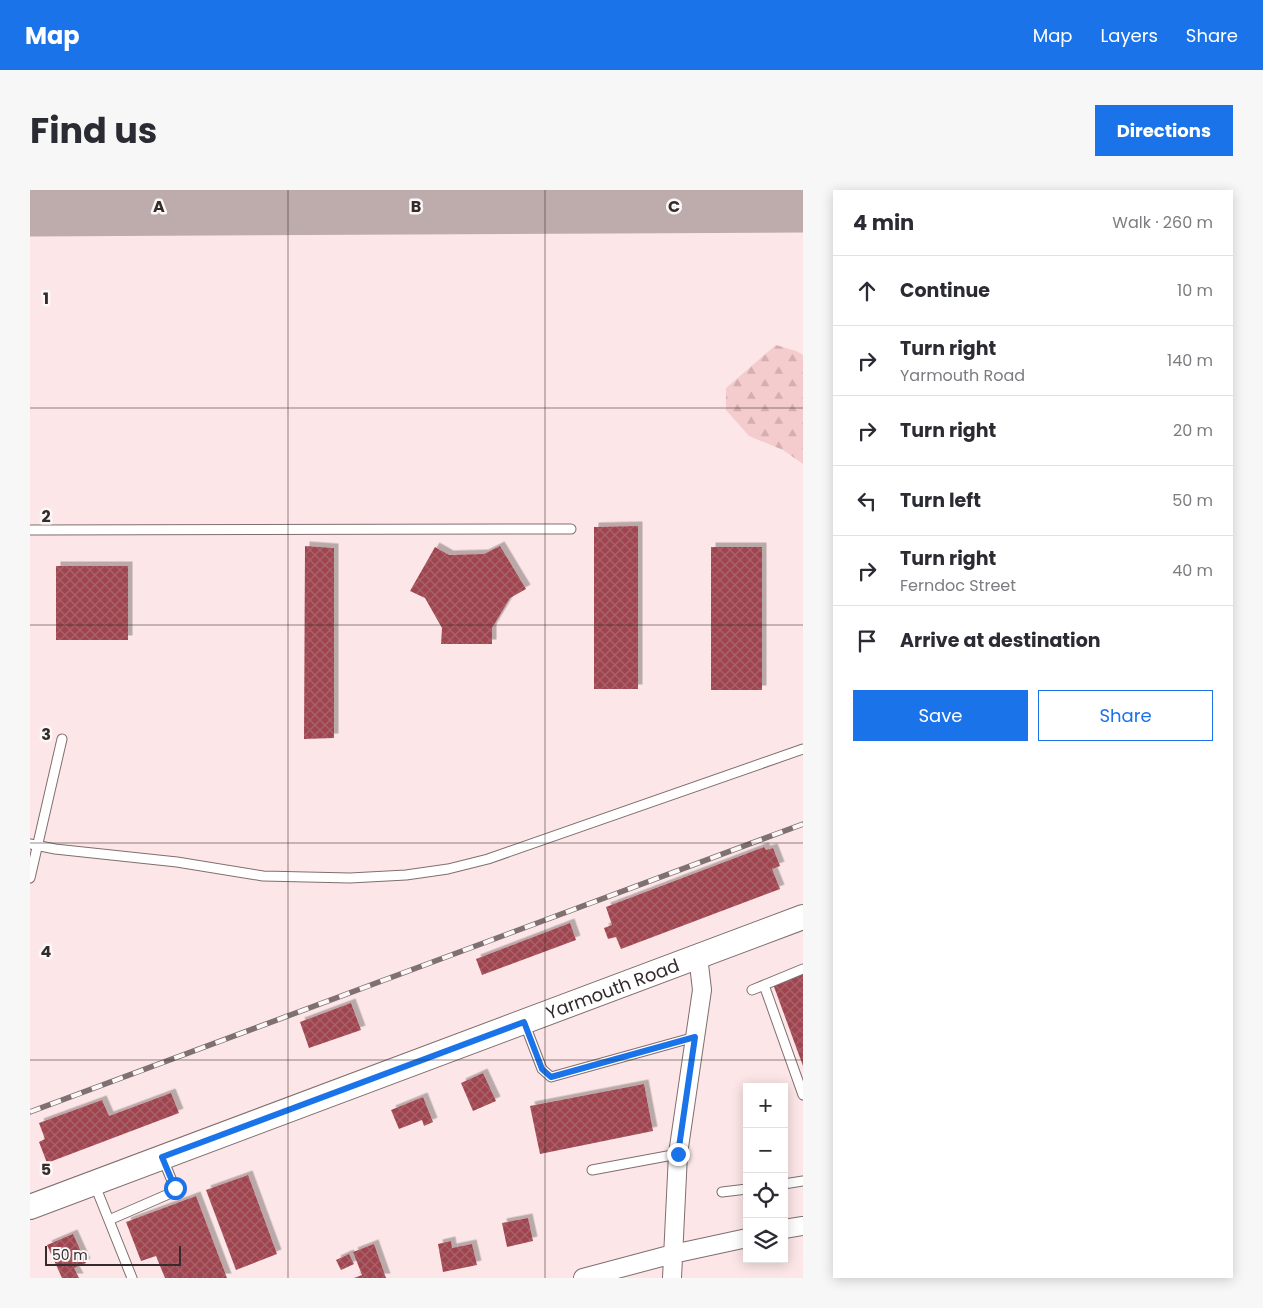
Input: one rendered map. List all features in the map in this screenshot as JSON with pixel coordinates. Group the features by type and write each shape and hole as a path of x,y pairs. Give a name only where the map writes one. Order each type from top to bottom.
{"main road":[{"name":"Yarmouth Road","path":"30,1207 803,917"}],"street":[{"path":"672,1278 678,1154 702,990 698,956"},
{"path":"788,1228 803,1226"},
{"path":"583,1278 673,1254 743,1239"}],"lane":[{"path":"30,530 570,529"},
{"path":"30,878 34,845 62,739"},
{"path":"34,845 177,862 262,876 350,878 406,875 448,869 488,859 803,749"},
{"path":"752,990 803,969"},
{"path":"764,985 803,1095"},
{"path":"524,1022 542,1069 551,1077 695,1037"},
{"path":"592,1170 678,1154"},
{"path":"109,1220 172,1194 175,1188 162,1157"},
{"path":"788,1183 803,1181"},
{"path":"94,1183 132,1278"},
{"path":"722,1192 743,1189"}],"green space":[{"path":"176,190 803,190 803,191 279,195"},
{"path":"776,345 803,355 803,464 783,450 749,436 726,410 726,388"}],"building":[{"path":"638,526 638,689 594,689 594,527"},
{"path":"305,546 334,548 334,738 304,739"},
{"path":"500,546 526,589 510,598 492,628 492,644 441,644 442,628 425,598 410,591 435,547 449,555 484,554"},
{"path":"711,547 762,547 762,690 711,690"},
{"path":"56,566 128,566 128,640 56,640"},
{"path":"764,847 766,850 773,848 780,866 772,869 780,889 621,949 616,937 608,939 604,928 612,925 606,907"},
{"path":"570,923 576,940 482,975 476,959"},
{"path":"803,973 803,1066 773,984"},
{"path":"351,1003 361,1030 309,1048 300,1022"},
{"path":"483,1073 496,1101 473,1111 461,1083"},
{"path":"644,1084 653,1131 540,1154 530,1106"},
{"path":"171,1093 179,1113 47,1163 39,1142 45,1139 39,1123 102,1100 109,1116"},
{"path":"423,1097 433,1122 424,1126 422,1120 399,1129 391,1110"},
{"path":"248,1175 277,1254 236,1270 206,1190"},
{"path":"196,1196 227,1278 165,1278 156,1256 141,1261 126,1222"},
{"path":"528,1218 533,1241 507,1247 502,1223"},
{"path":"73,1234 86,1263 74,1268 79,1278 62,1278 47,1245"},
{"path":"451,1241 452,1248 472,1244 477,1265 443,1272 438,1244"},
{"path":"374,1244 386,1278 354,1278 362,1275 353,1252"},
{"path":"349,1254 354,1264 341,1270 336,1260"}],"taxiway":[{"path":"30,212 803,208"}],"railway":[{"path":"30,1112 803,824"}],"route":[{"path":"175,1188 162,1157 524,1022 542,1069 551,1077 695,1037 678,1154"}]}
